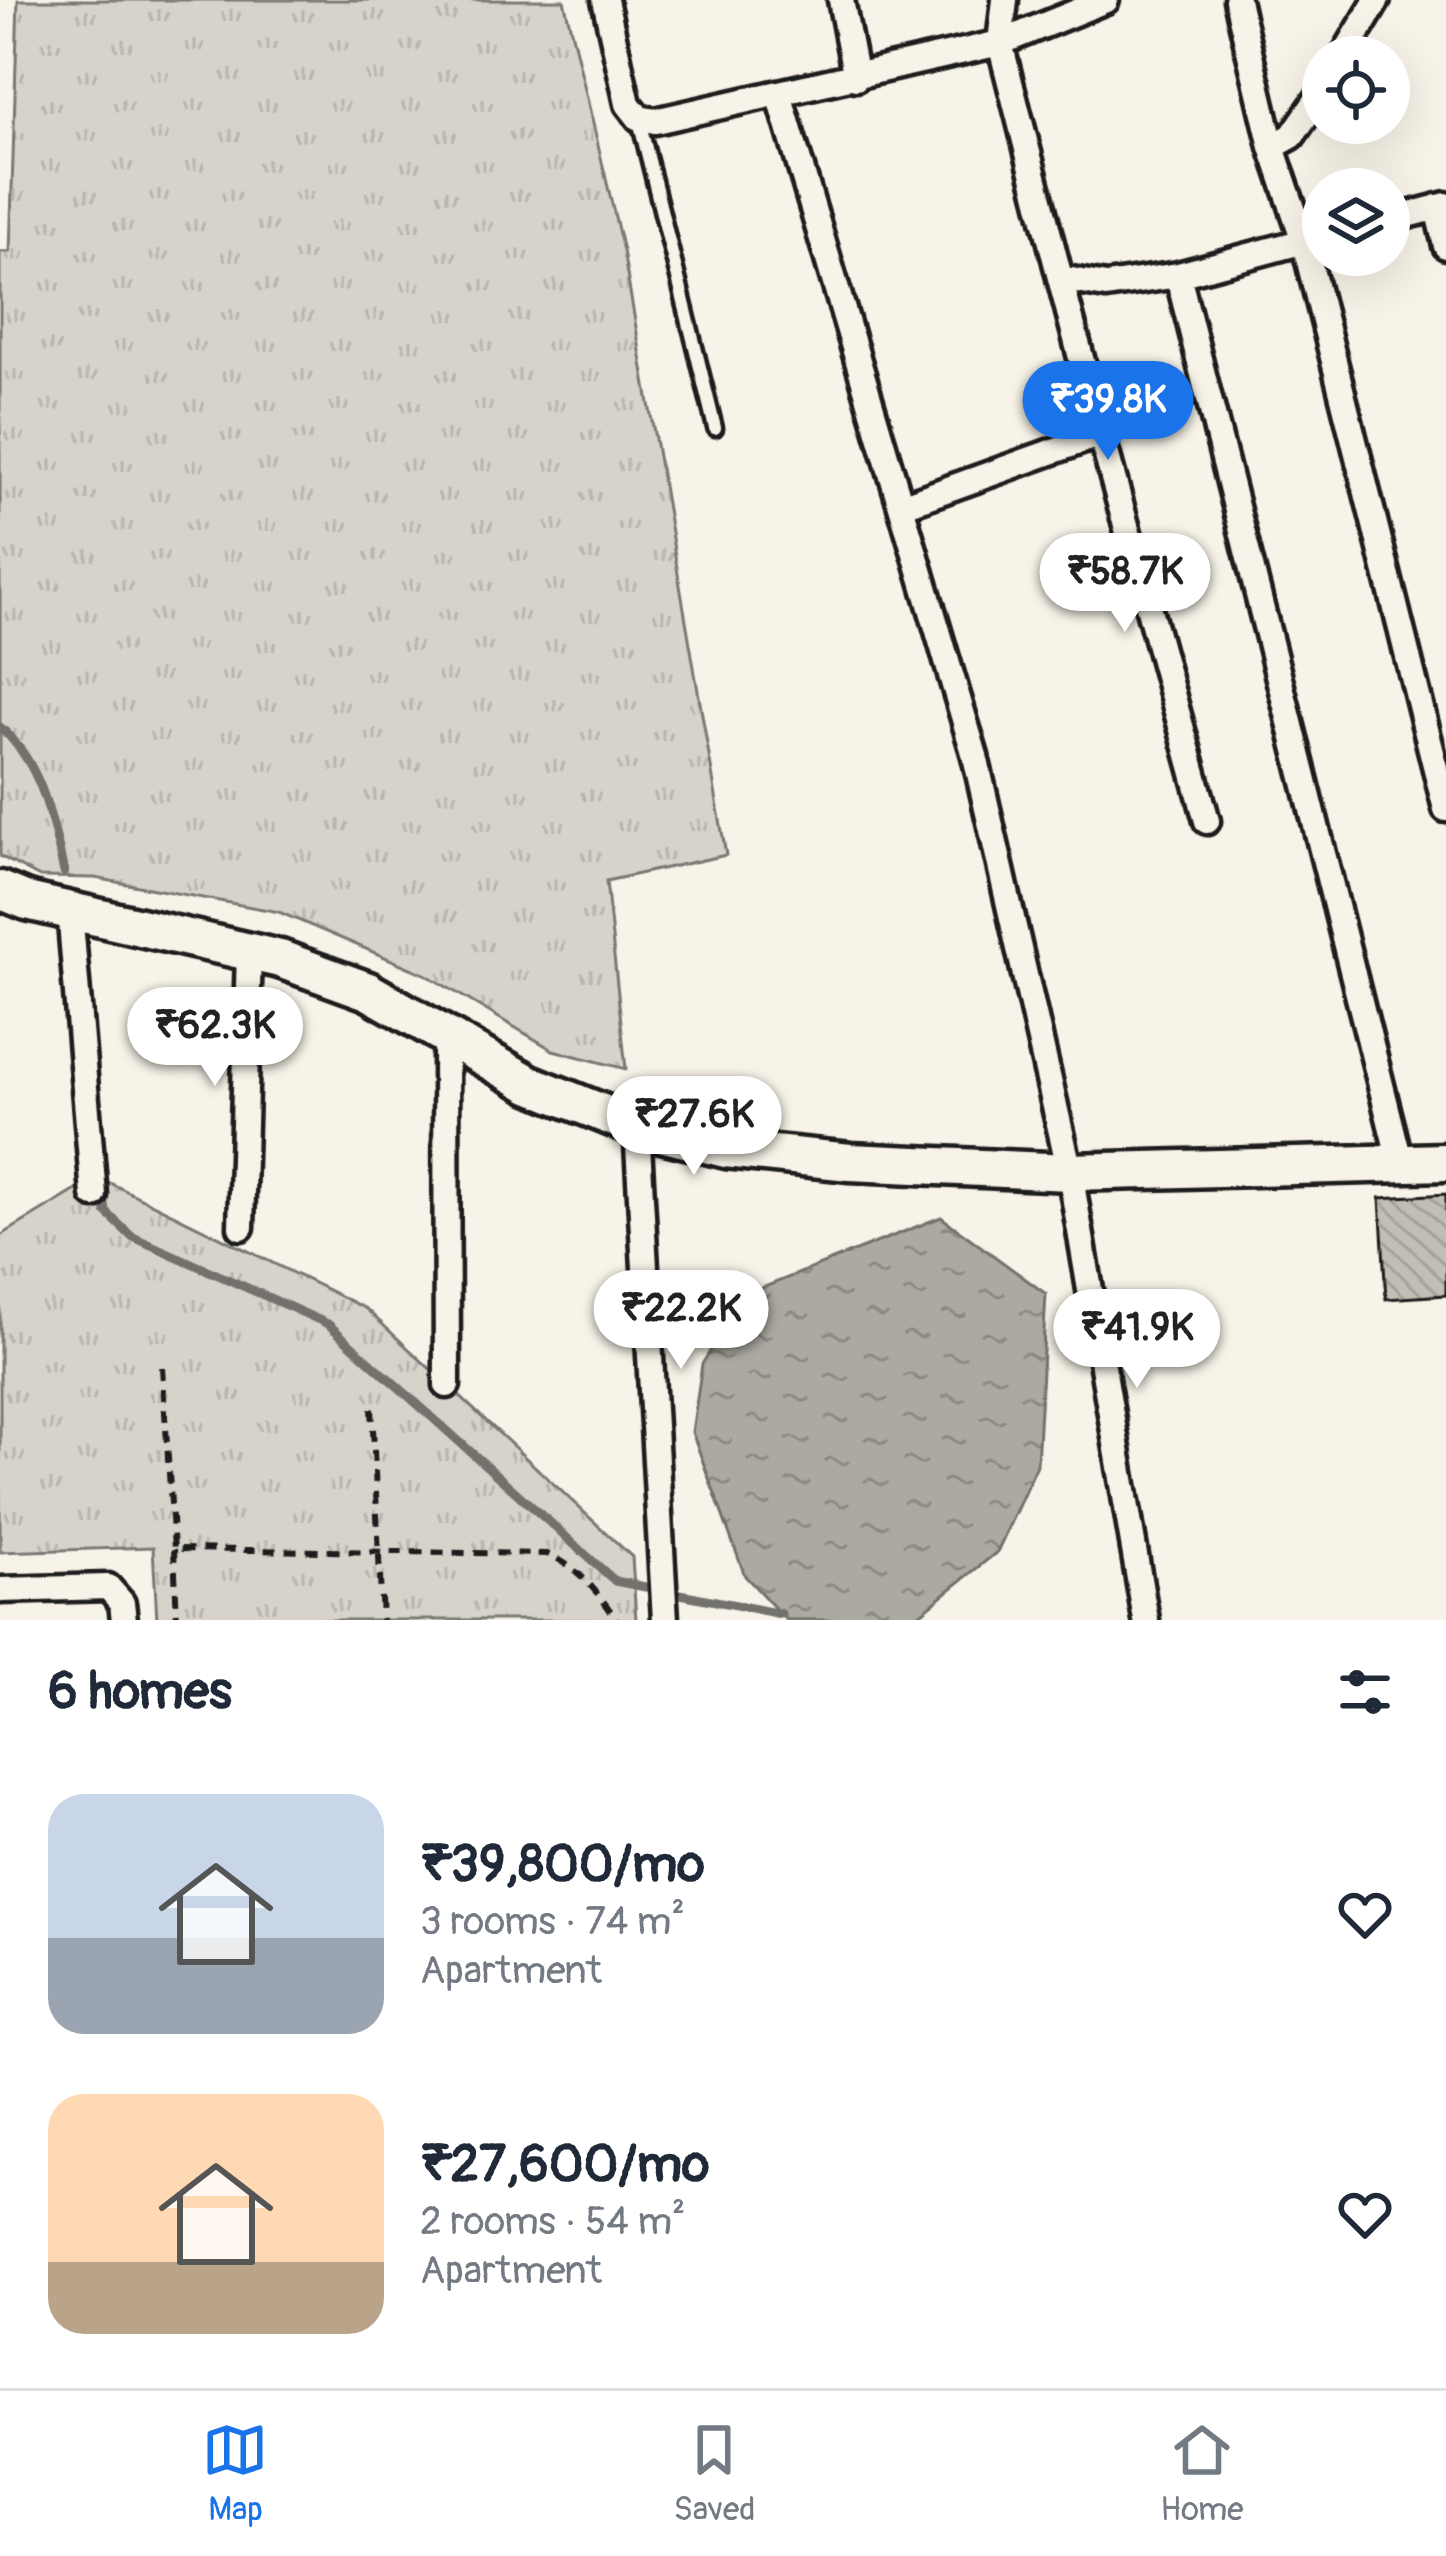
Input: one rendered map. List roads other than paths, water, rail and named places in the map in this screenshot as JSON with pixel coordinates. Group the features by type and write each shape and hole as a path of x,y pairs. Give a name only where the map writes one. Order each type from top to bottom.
{"main road":[{"path":"0,890 249,952 368,991 530,1084 637,1127 726,1149 850,1162 1070,1172 1446,1162"}],"street":[{"path":"605,0 628,104 639,118 655,121 1000,43 1106,0"},
{"path":"841,0 856,78"},
{"path":"1005,0 1000,43 1100,434 1207,821"},
{"path":"1237,0 1271,147 1302,215"},
{"path":"1356,36 1377,0"},
{"path":"779,94 975,756 1070,1172 1146,1620"},
{"path":"1271,147 1292,136 1302,121"},
{"path":"1410,214 1441,206 1446,246"},
{"path":"1060,278 1106,286 1178,275 1302,242"},
{"path":"1178,275 1401,1165"},
{"path":"1322,276 1446,809"},
{"path":"901,506 1100,434"},
{"path":"70,911 94,1195"},
{"path":"241,1227 249,952"},
{"path":"446,1036 447,1384"},
{"path":"637,1127 665,1620"},
{"path":"0,1590 108,1587 118,1594 124,1620"}],"lane":[{"path":"639,118 715,428"}],"water":[{"path":"941,1217 1046,1294 1037,1465 997,1552 912,1620 786,1620 745,1576 692,1432 702,1364 747,1294"}],"waterway":[{"path":"0,727 36,775 64,872"},
{"path":"103,1190 106,1212 131,1236 328,1324 615,1581 781,1614"}]}
